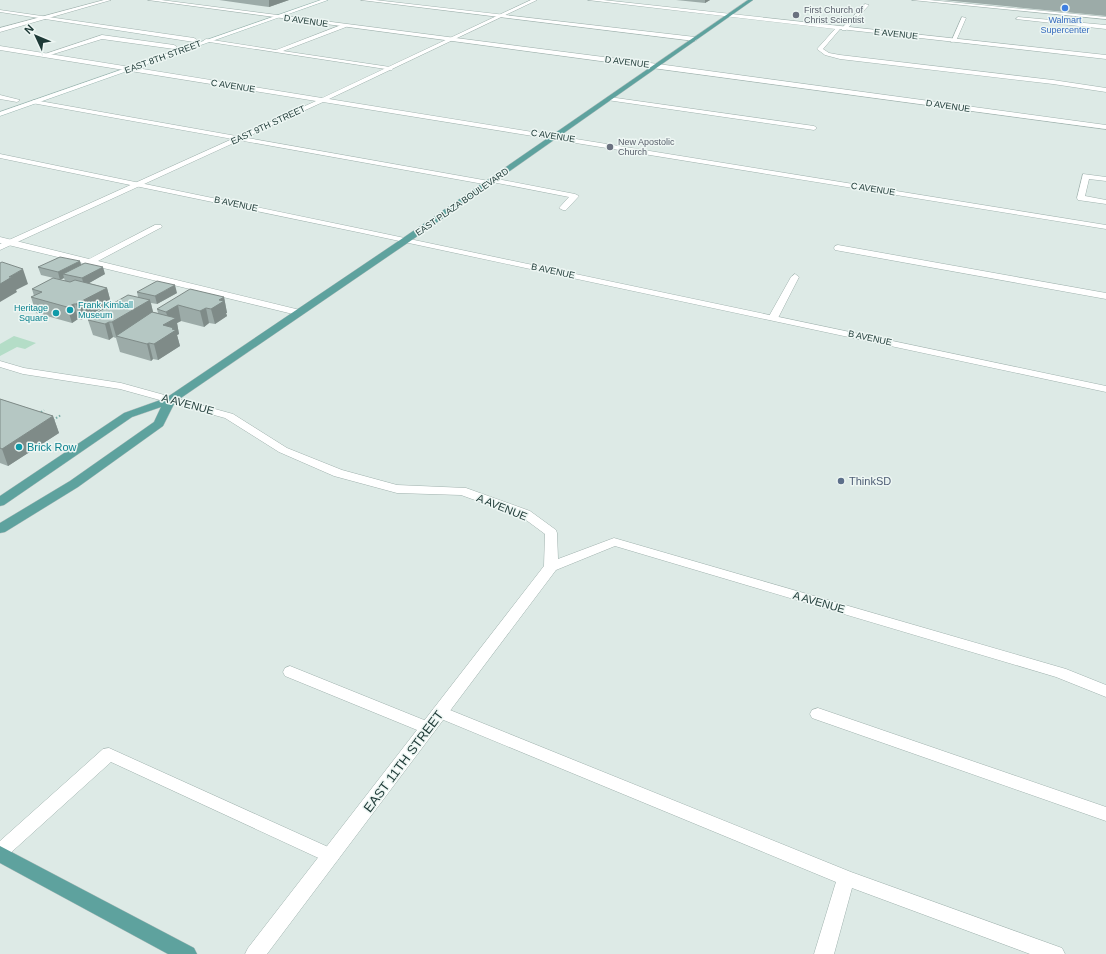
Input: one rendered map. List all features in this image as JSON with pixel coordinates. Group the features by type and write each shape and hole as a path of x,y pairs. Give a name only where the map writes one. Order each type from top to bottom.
{"main road":[{"name":"EAST PLAZA BOULEVARD","path":"0,502 128,415 170,400 297,312 406,240 751,0"},
{"path":"0,529 74,484 159,424 170,400"},
{"path":"0,853 187,954"}],"street":[{"path":"0,30 109,0"},
{"name":"D AVENUE","path":"150,0 658,66 1106,127"},
{"name":"EAST 8TH STREET","path":"61,85 311,0"},
{"name":"EAST 8TH STREET","path":"0,114 326,0"},
{"path":"363,0 694,39"},
{"name":"EAST 9TH STREET","path":"0,247 323,100 535,0"},
{"name":"E AVENUE","path":"590,0 1106,57"},
{"path":"914,0 1106,18"},
{"path":"867,5 820,49 827,54 840,57 1053,82 1106,90"},
{"path":"0,10 194,40"},
{"path":"953,41 964,18"},
{"path":"1016,18 1106,27"},
{"path":"276,52 344,26"},
{"path":"45,55 102,37 174,47"},
{"path":"206,41 390,69"},
{"name":"C AVENUE","path":"0,48 1106,227"},
{"path":"0,97 20,99 6,104"},
{"path":"609,99 814,128"},
{"path":"675,108 685,101"},
{"path":"34,102 575,196 563,208"},
{"name":"B AVENUE","path":"0,156 406,240 1106,389"},
{"path":"1106,179 1086,176 1081,198 1106,202"},
{"path":"90,262 158,227"},
{"path":"0,240 297,312"},
{"path":"838,248 1106,296"},
{"path":"773,318 795,277"},
{"name":"A AVENUE","path":"0,364 23,371 121,386 229,416 283,450 338,473 396,489 462,491 526,514 551,533 551,567 614,542 1054,671 1106,691"},
{"name":"EAST 11TH STREET","path":"255,954 551,567"},
{"path":"290,672 428,728"},
{"path":"440,712 846,878 1055,954"},
{"path":"818,714 1106,814"},
{"path":"0,853 109,754 331,856"},
{"path":"824,954 846,878"}],"path":[{"path":"34,416 44,410"},
{"path":"50,422 61,415"}],"green space":[{"path":"14,336 36,343 25,349 17,347 0,356 0,344"}],"building":[{"path":"60,257 80,261 58,272 38,267"},
{"path":"2,262 23,269 0,284 0,263"},
{"path":"85,263 103,267 82,278 63,274"},
{"path":"53,278 70,282 75,280 107,288 67,307 31,297 42,292 32,289"},
{"path":"157,281 175,285 155,296 137,292"},
{"path":"190,289 224,297 219,300 224,301 211,309 206,308 200,311 178,305 166,312 157,309"},
{"path":"128,295 150,300 112,322 105,324 88,320 92,317 89,317"},
{"path":"152,312 176,318 163,325 176,330 154,344 147,344 116,336"},
{"path":"0,399 53,416 2,449 0,448"}],"place":[{"name":"Walmart Supercenter","path":"1065,8"},
{"name":"First Church of Christ Scientist","path":"796,15"},
{"name":"New Apostolic Church","path":"610,147"},
{"name":"Frank Kimball Museum","path":"70,310"},
{"name":"Heritage Square","path":"56,313"},
{"name":"Brick Row","path":"19,447"},
{"name":"ThinkSD","path":"841,481"}]}
